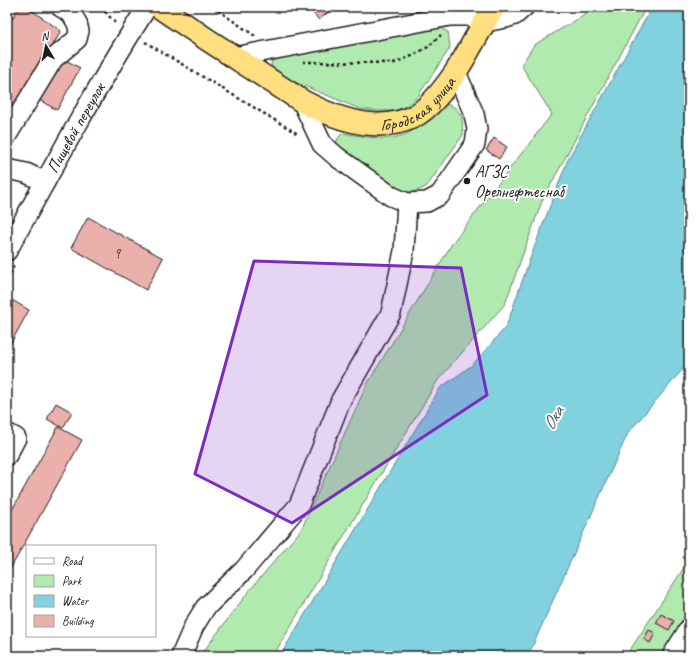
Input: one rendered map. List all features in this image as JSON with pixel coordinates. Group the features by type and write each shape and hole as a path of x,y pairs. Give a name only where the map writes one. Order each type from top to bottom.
{"highway":[{"name":"Городская улица","path":"159,7 302,101 317,109 339,117 369,124 395,123 414,116 430,104 456,72 489,14"}],"street":[{"path":"7,135 53,59 77,39 79,32 77,23 71,13 60,7"},
{"name":"Пищевой переулок","path":"7,251 45,182 147,7"},
{"path":"234,57 450,16 489,14 506,18 515,15 524,7"},
{"path":"302,101 322,144 337,157 391,196 407,202 427,202 440,195 475,144 477,129 474,114 456,72"},
{"path":"7,169 30,175 45,182"},
{"path":"181,656 194,626 205,608 244,570 299,505 341,400 391,313 404,251 407,202"},
{"path":"7,433 16,438 7,455"},
{"path":"672,656 689,629"}],"path":[{"path":"101,7 116,24"},
{"path":"145,42 313,142 322,144"}],"highlighted area":[{"path":"254,261 461,268 487,395 292,523 195,474"}],"green space":[{"path":"595,7 646,7 542,201 505,304 438,380 273,656 200,656 249,591 301,530 366,386 453,242 552,114 521,65 534,45 593,10"},
{"path":"437,26 448,32 450,48 418,96 408,105 395,111 360,109 273,73 271,64 274,56"},
{"path":"446,104 456,108 462,117 463,135 427,186 420,190 409,192 397,190 336,147 337,140 342,133 378,138 404,135 421,125"},
{"path":"689,560 689,656 626,656"}],"water":[{"name":"Ока","path":"652,7 689,7 689,362 628,433 528,656 280,656 440,388 471,366 506,327 568,159"}],"building":[{"path":"19,7 27,7 61,31 7,125 7,85 13,75 7,65 7,27"},
{"path":"320,7 330,7 332,9 319,20 313,13"},
{"path":"62,58 80,68 57,110 39,100"},
{"path":"494,138 507,147 499,159 486,150"},
{"path":"88,217 163,258 146,290 71,248"},
{"path":"10,299 29,310 7,350 7,305"},
{"path":"56,403 72,412 63,428 47,419"},
{"path":"58,427 82,440 7,575 7,519"},
{"path":"661,614 674,621 669,630 656,623"},
{"path":"649,630 655,633 650,643 644,639"}],"place":[{"name":"АГЗС Орелнефтеснаб","path":"467,181"}]}
